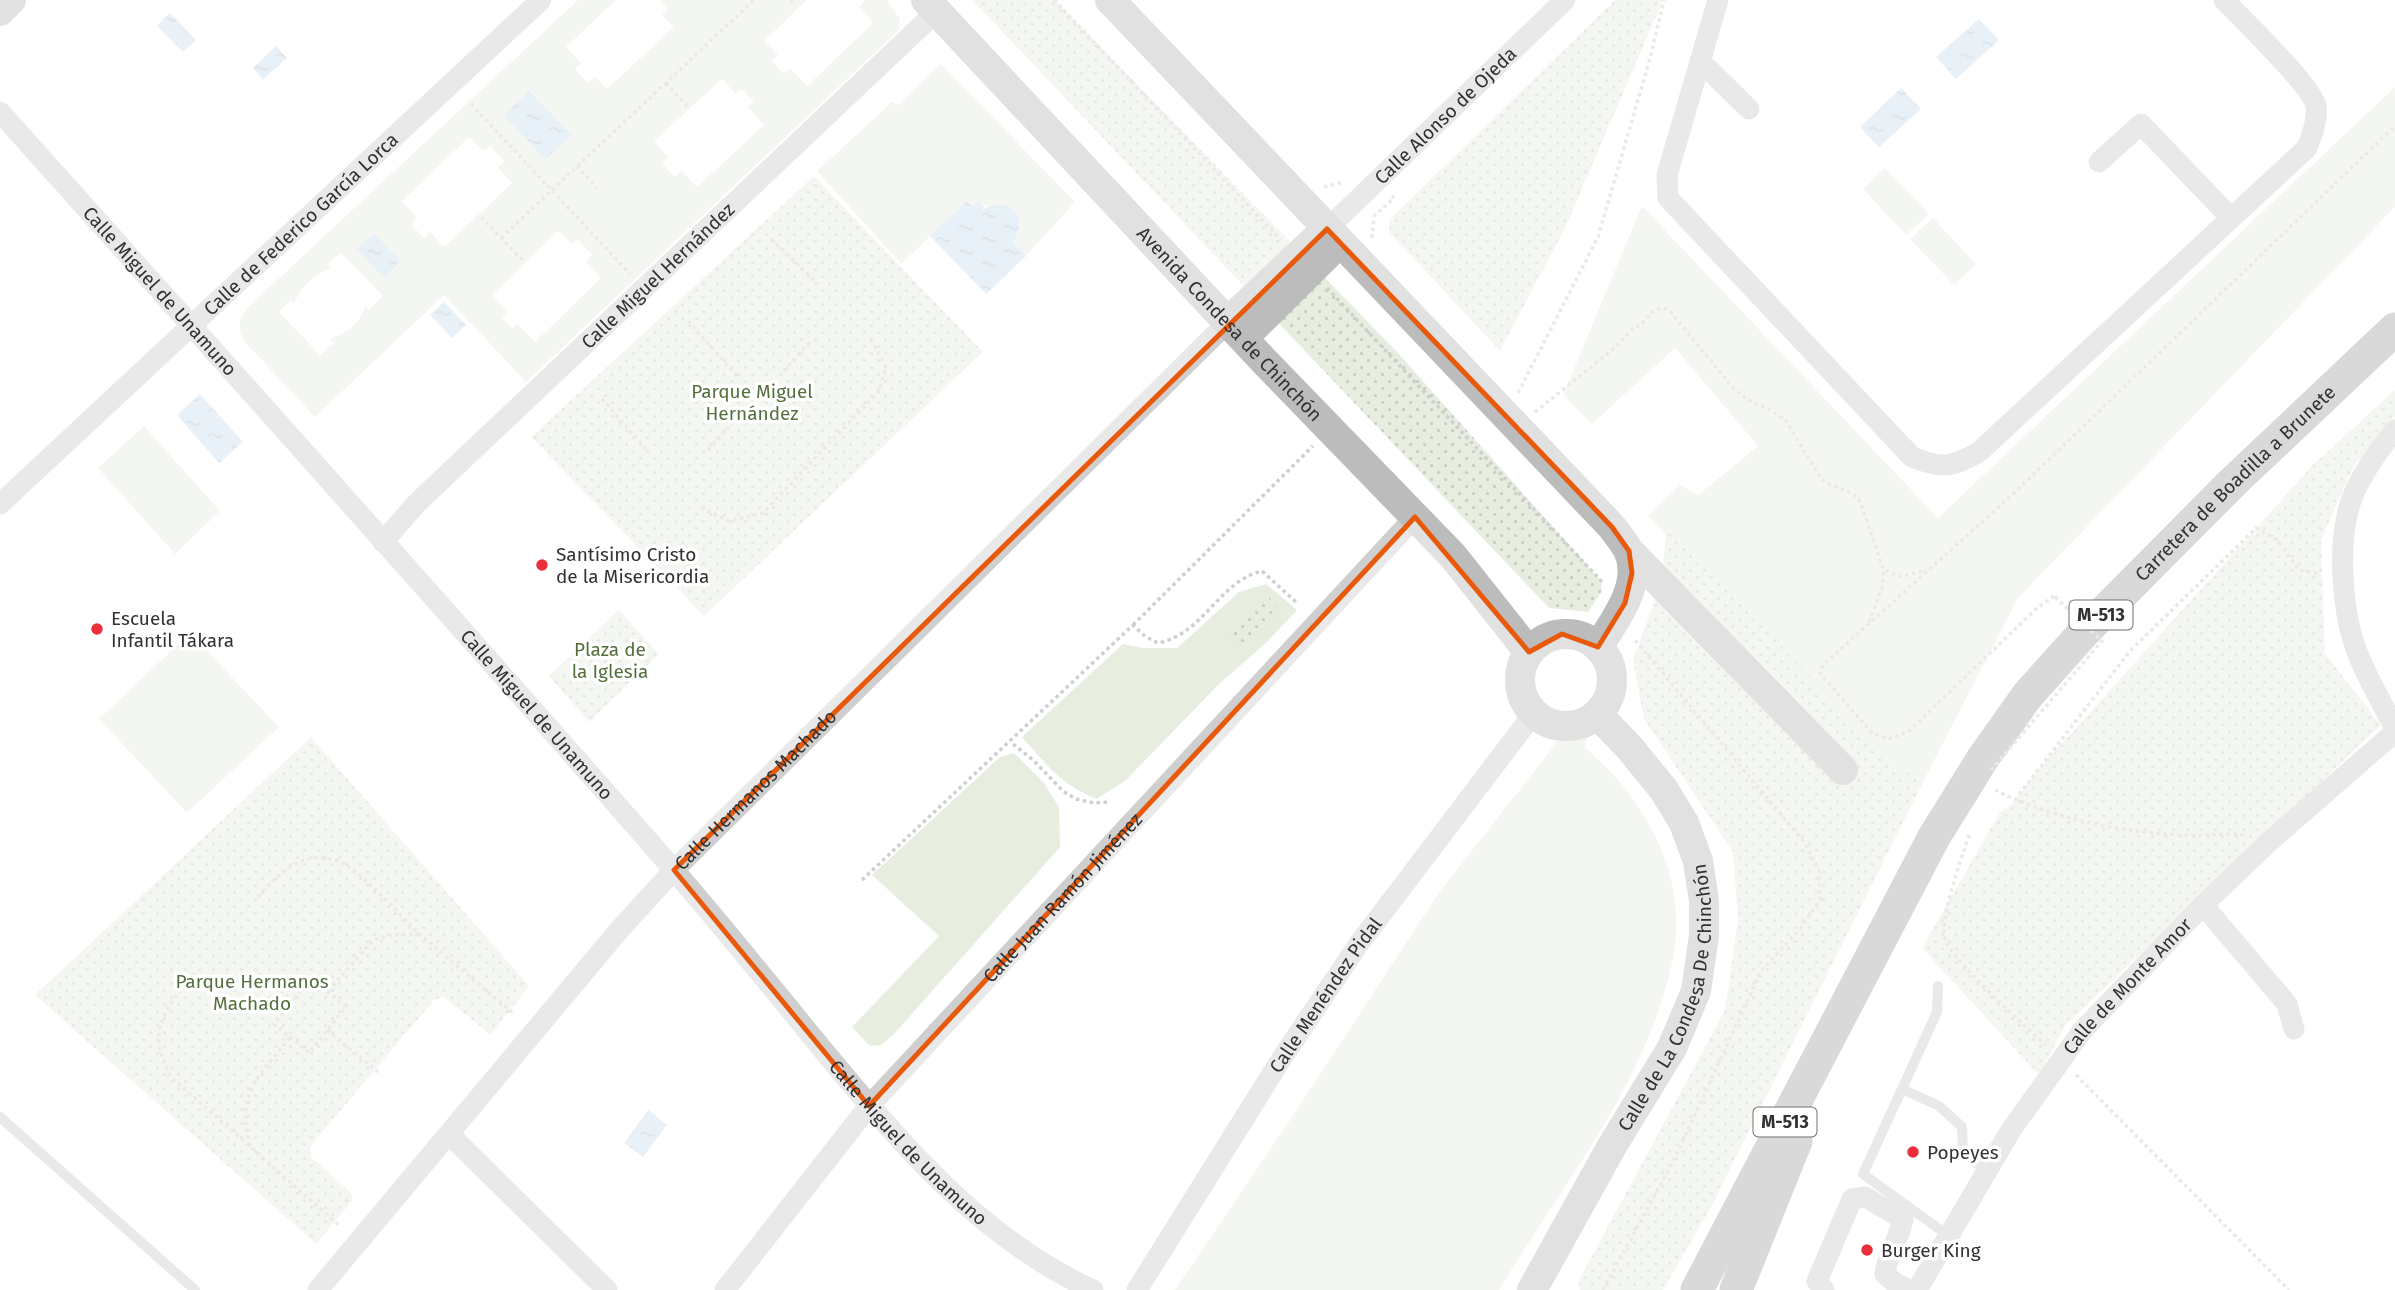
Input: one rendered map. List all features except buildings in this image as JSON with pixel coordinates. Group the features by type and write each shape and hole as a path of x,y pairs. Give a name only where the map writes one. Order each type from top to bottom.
{"main road":[{"name":"Carretera de Boadilla a Brunete","path":"1697,1290 1934,837 1983,758 2028,696 2085,631 2212,502 2395,329"},
{"name":"Carretera de Boadilla a Brunete","path":"1736,1290 1872,954"}],"street":[{"path":"0,11 11,0"},
{"name":"Calle de Federico García Lorca","path":"0,504 541,0"},
{"path":"1110,0 1612,527 1629,551 1843,770"},
{"name":"Calle Alonso de Ojeda","path":"1333,235 1565,0"},
{"path":"1718,0 1667,176 1668,198 1912,457 1935,466 1961,463 1979,452 2307,148 2314,131 2316,106 2307,87 2224,0"},
{"name":"Avenida Condesa de Chinchón","path":"931,6 1235,330 1453,556 1529,652"},
{"name":"Calle Miguel Hernández","path":"383,542 425,495 931,6"},
{"path":"1700,61 1749,109"},
{"name":"Calle Miguel de Unamuno","path":"0,112 674,870 869,1106 925,1168 991,1227 1066,1278 1093,1290"},
{"path":"2099,162 2141,124 2231,218"},
{"path":"1235,330 1311,271 1333,235"},
{"path":"1235,330 1333,235"},
{"name":"Calle Hermanos Machado","path":"318,1290 620,929 674,870 1235,330"},
{"path":"2395,430 2381,446 2354,494 2343,543 2345,602 2357,652 2395,731"},
{"name":"Calle Juan Ramón Jiménez","path":"725,1290 869,1106 1415,517"},
{"path":"1598,647 1625,603 1632,573 1629,551"},
{"path":"1562,634 1588,639 1598,647 1607,659 1611,688 1606,702 1597,714 1572,725 1559,725 1534,713 1521,691 1522,664 1529,652 1549,637 1562,634"},
{"name":"Calle Menéndez Pidal","path":"1138,1290 1280,1062 1358,945 1534,713"},
{"name":"Calle de La Condesa De Chinchón","path":"1532,1290 1612,1146 1672,1048 1696,991 1704,936 1704,901 1698,861 1684,823 1664,790 1629,747 1597,714"},
{"name":"Calle de Monte Amor","path":"1917,1290 2011,1130 2082,1031 2203,905 2395,731"},
{"path":"2203,905 2287,1004 2294,1029"},
{"path":"449,1134 607,1290"},
{"path":"1824,1290 1817,1281 1852,1199 1865,1197 1903,1219 1886,1261 1885,1274 1909,1290"}],"lane":[{"path":"1852,1199 1937,1012 1938,986"},
{"path":"1902,1089 1939,1106 1962,1127 1963,1152 1987,1172"},
{"path":"0,1118 195,1290"},
{"path":"1863,1174 1949,1236"}],"path":[{"path":"501,238 754,0"},
{"path":"790,0 795,5"},
{"path":"1054,0 1282,241"},
{"path":"1515,399 1598,237 1649,62 1664,0"},
{"path":"666,83 687,106"},
{"path":"471,104 634,278"},
{"path":"1986,776 2102,641 2054,596 2036,609 1908,732 1888,739 1872,733 1820,673 1823,665 2012,495 2395,126"},
{"path":"577,166 597,188"},
{"path":"481,217 523,261"},
{"path":"771,239 818,284"},
{"path":"1311,271 1609,590"},
{"path":"1531,416 1617,346 1653,311 1662,308 1669,310 1734,389 1786,421 1822,480 1831,487 1854,494 1861,500 1869,533 1884,570 1882,588 1867,625"},
{"path":"688,321 737,376"},
{"path":"701,508 729,521 763,513 879,391 886,367 870,338"},
{"path":"784,371 811,340"},
{"path":"602,399 646,449"},
{"path":"708,450 731,425"},
{"path":"862,880 1133,625 1314,445"},
{"path":"2015,800 2130,651 2256,528 2277,540 2299,570 2344,578"},
{"path":"1884,570 1901,577 1928,570"},
{"path":"1133,625 1146,637 1158,643 1174,640 1195,625 1238,582 1262,572 1297,603"},
{"path":"1013,744 1063,791 1076,799 1094,803 1109,802"},
{"path":"1991,788 2026,805 2122,830 2184,836 2239,834 2263,838 2278,835"},
{"path":"1972,823 1944,925 1945,941 1958,959 2034,1035 2062,1059 2289,1290"},
{"path":"258,897 285,868 304,859 336,860 352,869 420,934 514,1014"},
{"path":"328,991 373,940 393,935 420,934"},
{"path":"194,973 166,1009 160,1023 158,1042 161,1059 171,1077 340,1226"},
{"path":"258,973 292,1001"},
{"path":"311,978 346,1007 309,1053 274,1024 292,1001 311,978"},
{"path":"327,1030 378,1072"},
{"path":"251,1148 245,1130 246,1102 250,1088 290,1038"}],"highlighted area":[{"path":"1327,229 1612,527 1629,551 1632,573 1625,603 1598,647 1562,634 1529,652 1415,517 869,1106 674,870"}],"green space":[{"path":"578,0 616,0 566,47 581,63 575,69 588,83 595,77 607,89 674,27 662,15 668,9 659,0 807,0 764,41 778,55 772,61 784,74 790,68 807,86 873,23 859,7 865,0 887,0 900,19 899,30 526,382 444,295 315,417 243,340 240,324 247,308","holes":["722,79 736,94 742,89 754,101 748,107 764,125 697,187 682,171 675,177 662,163 668,157 654,141","469,137 484,151 490,146 504,161 498,168 512,183 444,247 430,232 424,238 411,224 417,218 402,201","558,231 572,244 578,239 592,255 586,262 601,278 535,342 517,324 512,328 502,318 507,312 492,295","341,253 383,296 369,310 365,306 356,323 330,339 334,343 320,355 279,312 290,300 294,304 309,282 331,268 328,264"]},
{"path":"972,0 1055,0 1398,353 1601,581 1602,591 1588,612 1549,608"},
{"path":"1615,0 1663,0 1566,226 1500,351 1389,232 1390,219"},
{"path":"941,64 1075,202 1026,256 1013,241 1020,225 1016,212 1003,205 986,206 979,201 974,206 967,201 901,264 817,171 892,102 899,105"},
{"path":"2395,87 2395,207 2018,598 1923,782 1888,760 1648,516 1680,485 1698,495 1758,446 1675,348 1592,424 1563,395 1642,206 1938,518"},
{"path":"1885,168 1929,214 1906,235 1863,189"},
{"name":"Parque Miguel Hernández","path":"814,176 983,352 704,616 531,437"},
{"path":"1933,218 1976,264 1954,285 1910,239"},
{"path":"2395,390 2395,417 2353,467 2321,540 2325,654 2381,725 2066,1025 2039,1075 1922,948 1999,814 2015,800 2039,769 2314,464"},
{"path":"144,426 220,511 175,554 98,468"},
{"path":"1666,523 1888,760 1923,782 1710,1209 1663,1290 1580,1290 1578,1282 1725,1010 1738,920 1733,852 1644,719 1633,660 1655,600 1664,558"},
{"path":"1266,584 1297,610 1266,643 1219,684 1125,781 1096,799 1063,780 1022,737 1123,644 1143,648 1177,648 1239,592"},
{"path":"1268,596 1283,613 1242,652 1226,636"},
{"name":"Plaza de la Iglesia","path":"619,610 659,654 589,722 549,676"},
{"path":"190,633 279,727 187,813 99,719"},
{"path":"1570,736 1587,736 1585,748 1627,791 1658,842 1675,898 1673,958 1645,1047 1624,1089 1601,1130 1499,1290 1175,1290 1440,891 1558,741"},
{"name":"Parque Hermanos Machado","path":"311,737 529,986 491,1035 444,997 434,1000 313,1143 311,1157 351,1193 353,1200 316,1244 35,995"},
{"path":"1014,753 1044,783 1059,807 1060,847 893,1035 881,1045 870,1046 852,1027 939,936 872,875 1000,757"}],"water":[{"path":"170,13 196,40 183,52 157,26"},
{"path":"1979,19 1999,40 1956,79 1936,57"},
{"path":"276,46 287,58 263,80 253,68"},
{"path":"1901,88 1921,109 1879,147 1860,127"},
{"path":"529,91 572,135 545,160 504,115"},
{"path":"967,201 973,206 979,201 984,206 982,210 991,205 1008,206 1018,216 1020,224 1013,241 1026,256 986,294 930,236"},
{"path":"374,233 401,261 384,278 357,249"},
{"path":"444,302 466,325 452,338 430,315"},
{"path":"200,394 243,442 219,463 177,415"},
{"path":"648,1110 667,1125 643,1157 624,1143"}],"place":[{"name":"Santísimo Cristo de la Misericordia","path":"542,565"},
{"name":"Escuela Infantil Tákara","path":"97,629"},
{"name":"Popeyes","path":"1913,1152"},
{"name":"Burger King","path":"1867,1250"}]}
